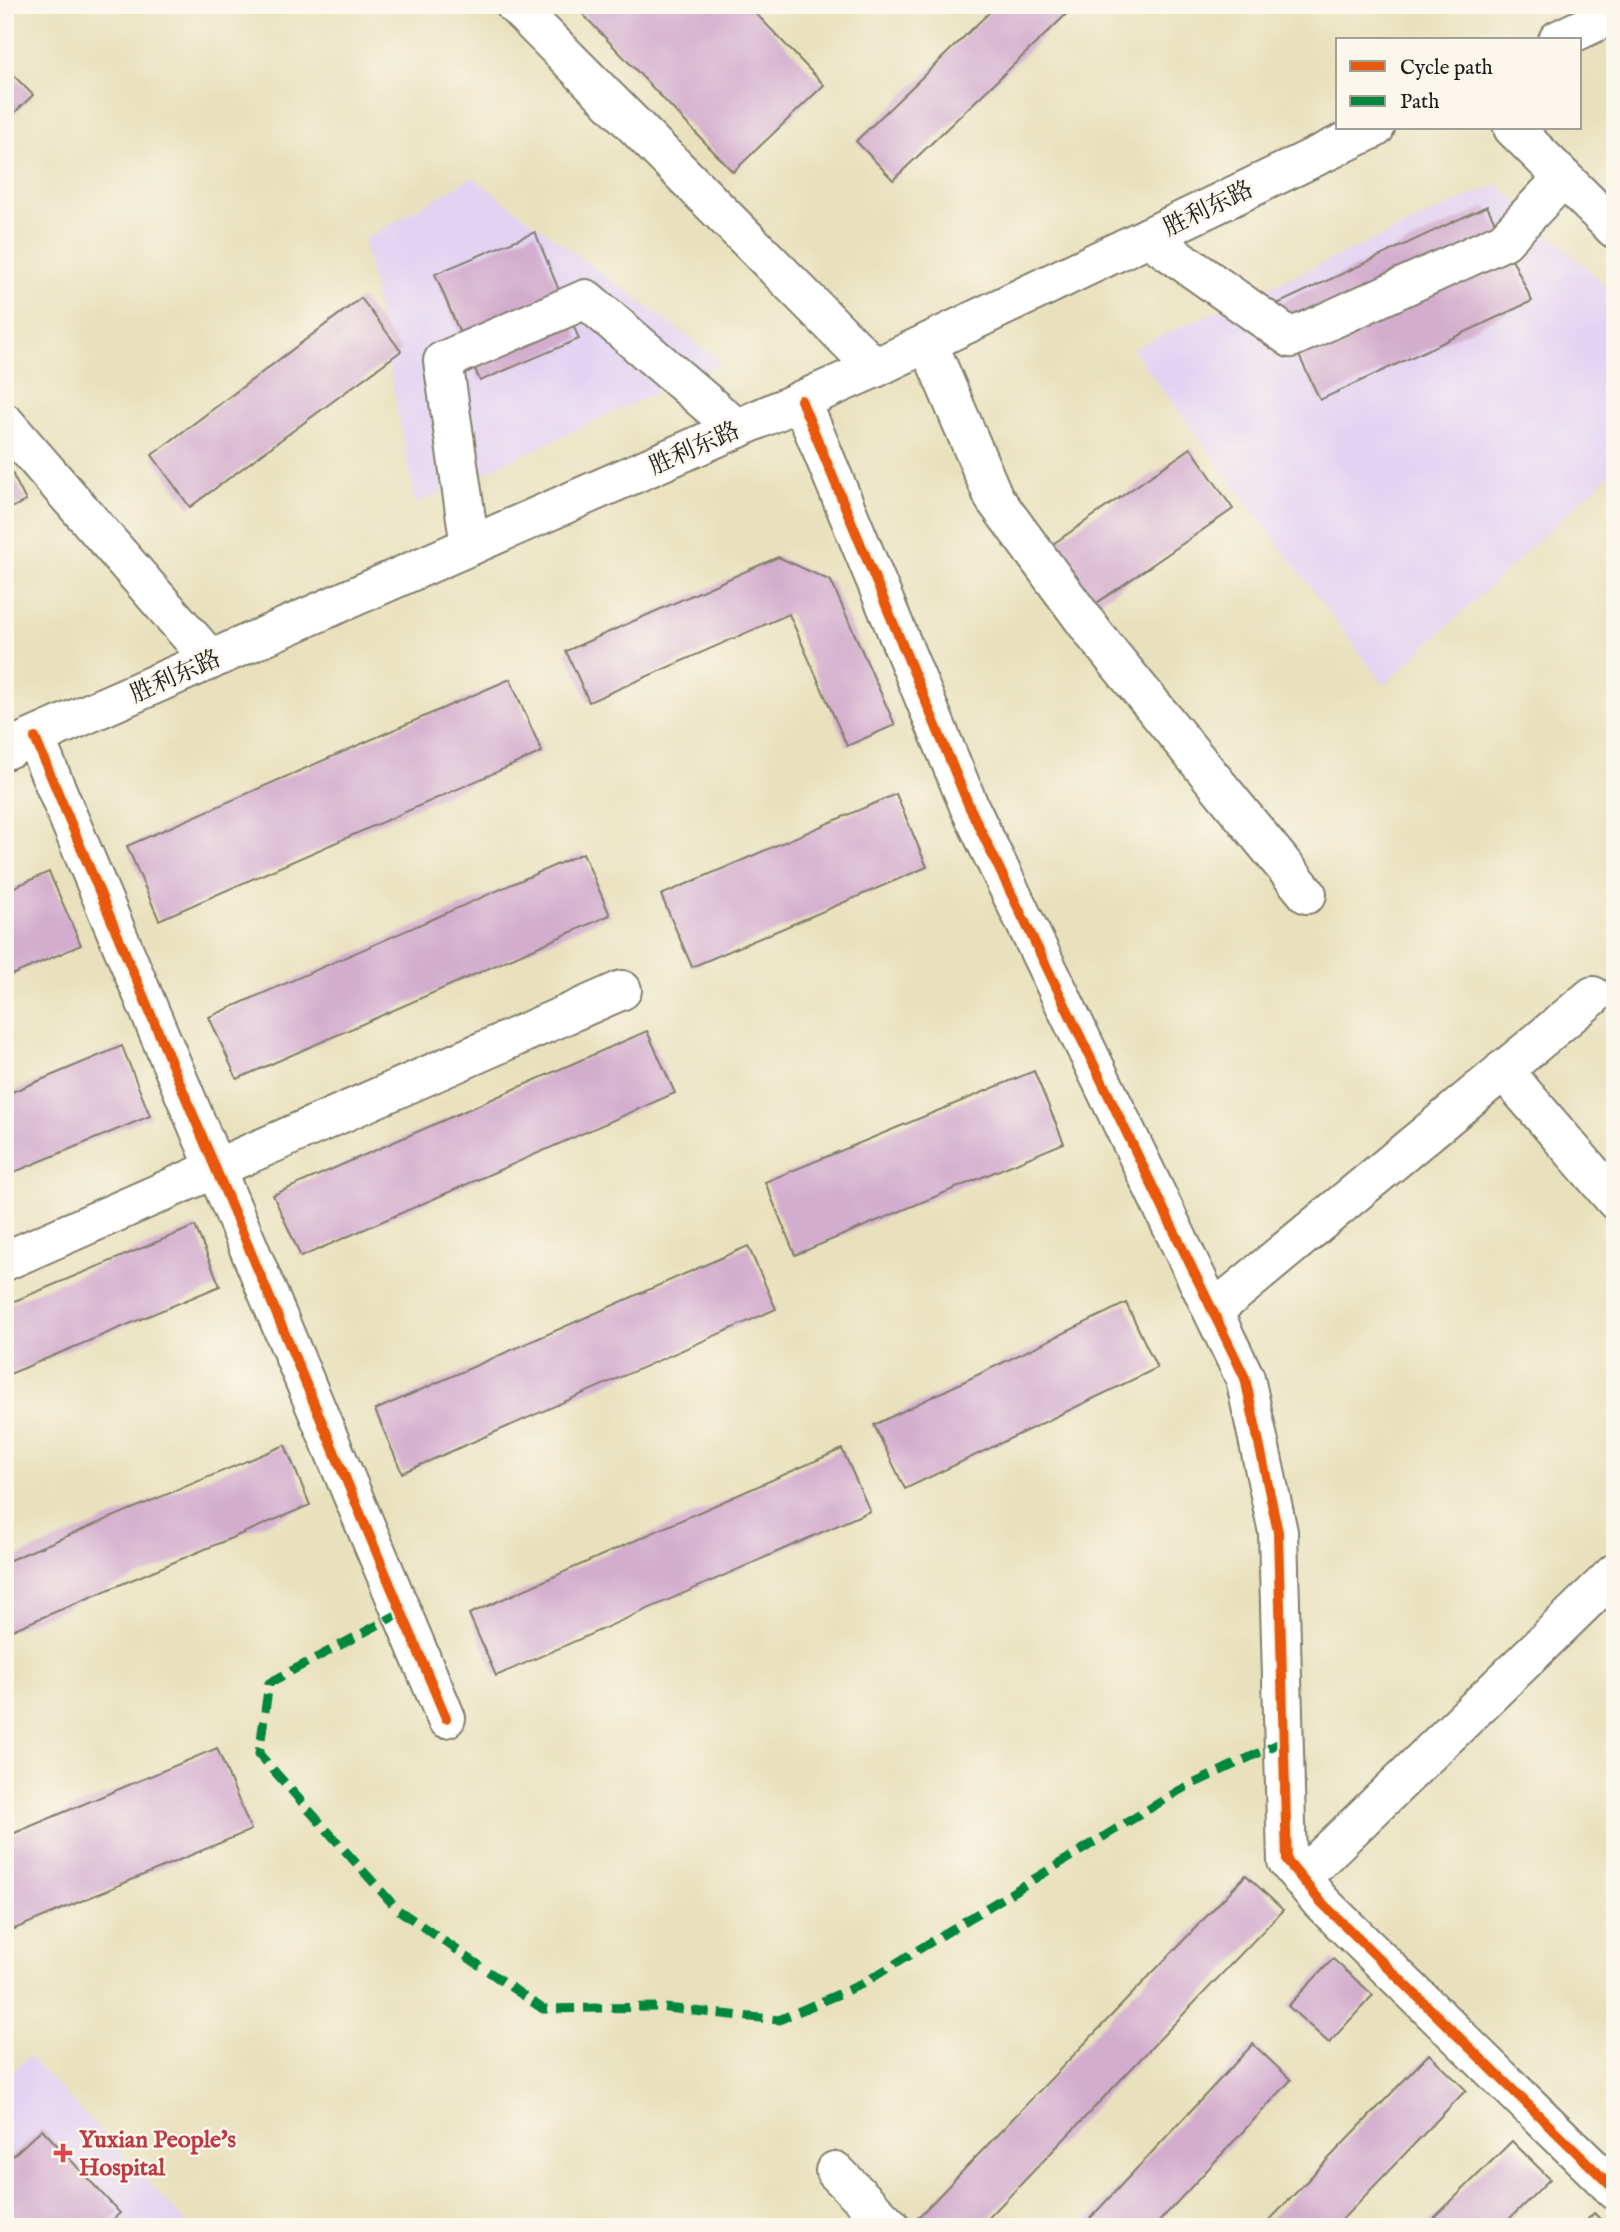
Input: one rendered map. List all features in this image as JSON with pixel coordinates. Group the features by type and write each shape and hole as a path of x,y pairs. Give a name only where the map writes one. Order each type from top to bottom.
{"street":[{"path":"515,5 875,368"},
{"path":"1562,38 1615,13"},
{"name":"胜利东路","path":"20,744 875,368 1371,130"},
{"path":"1515,130 1615,229"},
{"path":"1148,237 1291,338 1504,241 1563,178"},
{"path":"470,546 443,360 586,299 737,429"},
{"path":"928,343 994,498 1094,635 1307,894"},
{"path":"801,400 969,806 1245,1378 1278,1532 1287,1861 1321,1902 1615,2190"},
{"path":"5,423 211,660"},
{"path":"20,744 216,1169 446,1718"},
{"path":"5,1261 622,990"},
{"path":"1213,1311 1593,996"},
{"path":"1503,1070 1615,1200"},
{"path":"1301,1878 1615,1573"},
{"path":"835,2171 891,2227"}],"shaded area":[{"path":"472,177 722,362 416,504 364,240"},
{"path":"1498,184 1615,295 1615,469 1384,685 1132,349"},
{"name":"Yuxian People's Hospital","path":"29,2056 190,2227 5,2227 5,2079"}],"building":[{"path":"574,5 748,5 824,85 733,172"},
{"path":"997,5 1076,5 893,180 856,141"},
{"path":"5,67 33,95 5,122"},
{"path":"1487,206 1532,301 1320,400 1275,305"},
{"path":"535,232 579,339 480,381 435,274"},
{"path":"361,298 401,351 190,507 152,455"},
{"path":"1191,448 1233,509 1085,611 1043,551"},
{"path":"5,459 26,501 5,511"},
{"path":"778,557 831,581 895,725 847,746 789,614 589,702 566,651"},
{"path":"510,679 542,752 159,920 127,846"},
{"path":"896,794 927,867 692,967 661,895"},
{"path":"583,853 610,915 237,1079 209,1017"},
{"path":"49,872 81,945 5,978 5,891"},
{"path":"647,1031 675,1093 301,1257 273,1195"},
{"path":"122,1046 150,1116 5,1176 5,1095"},
{"path":"1034,1071 1064,1143 795,1255 765,1182"},
{"path":"195,1226 220,1286 5,1376 5,1305"},
{"path":"748,1246 776,1309 402,1473 375,1410"},
{"path":"1126,1303 1157,1368 905,1489 874,1425"},
{"path":"285,1445 310,1505 5,1633 5,1562"},
{"path":"842,1449 870,1511 496,1676 469,1614"},
{"path":"217,1748 251,1830 5,1933 5,1837"},
{"path":"1246,1875 1283,1910 980,2227 909,2227"},
{"path":"1333,1959 1373,1995 1329,2043 1288,2006"},
{"path":"1253,2044 1291,2080 1154,2227 1082,2227"},
{"path":"1429,2054 1466,2090 1335,2227 1263,2227"},
{"path":"42,2129 120,2213 105,2227 5,2227 5,2163"},
{"path":"1512,2141 1550,2179 1501,2227 1425,2227"},
{"path":"1594,2213 1608,2227 1580,2227"}],"marked path":[{"path":"402,1612 269,1683 259,1754 397,1909 543,2009 657,2007 779,2020 862,1984 1180,1790 1284,1741"}],"cycle path":[{"path":"801,400 969,806 1245,1378 1278,1532 1287,1861 1321,1902 1615,2190"},
{"path":"35,738 446,1718"}],"place":[{"name":"Yuxian People's Hospital","path":"63,2153"}]}
